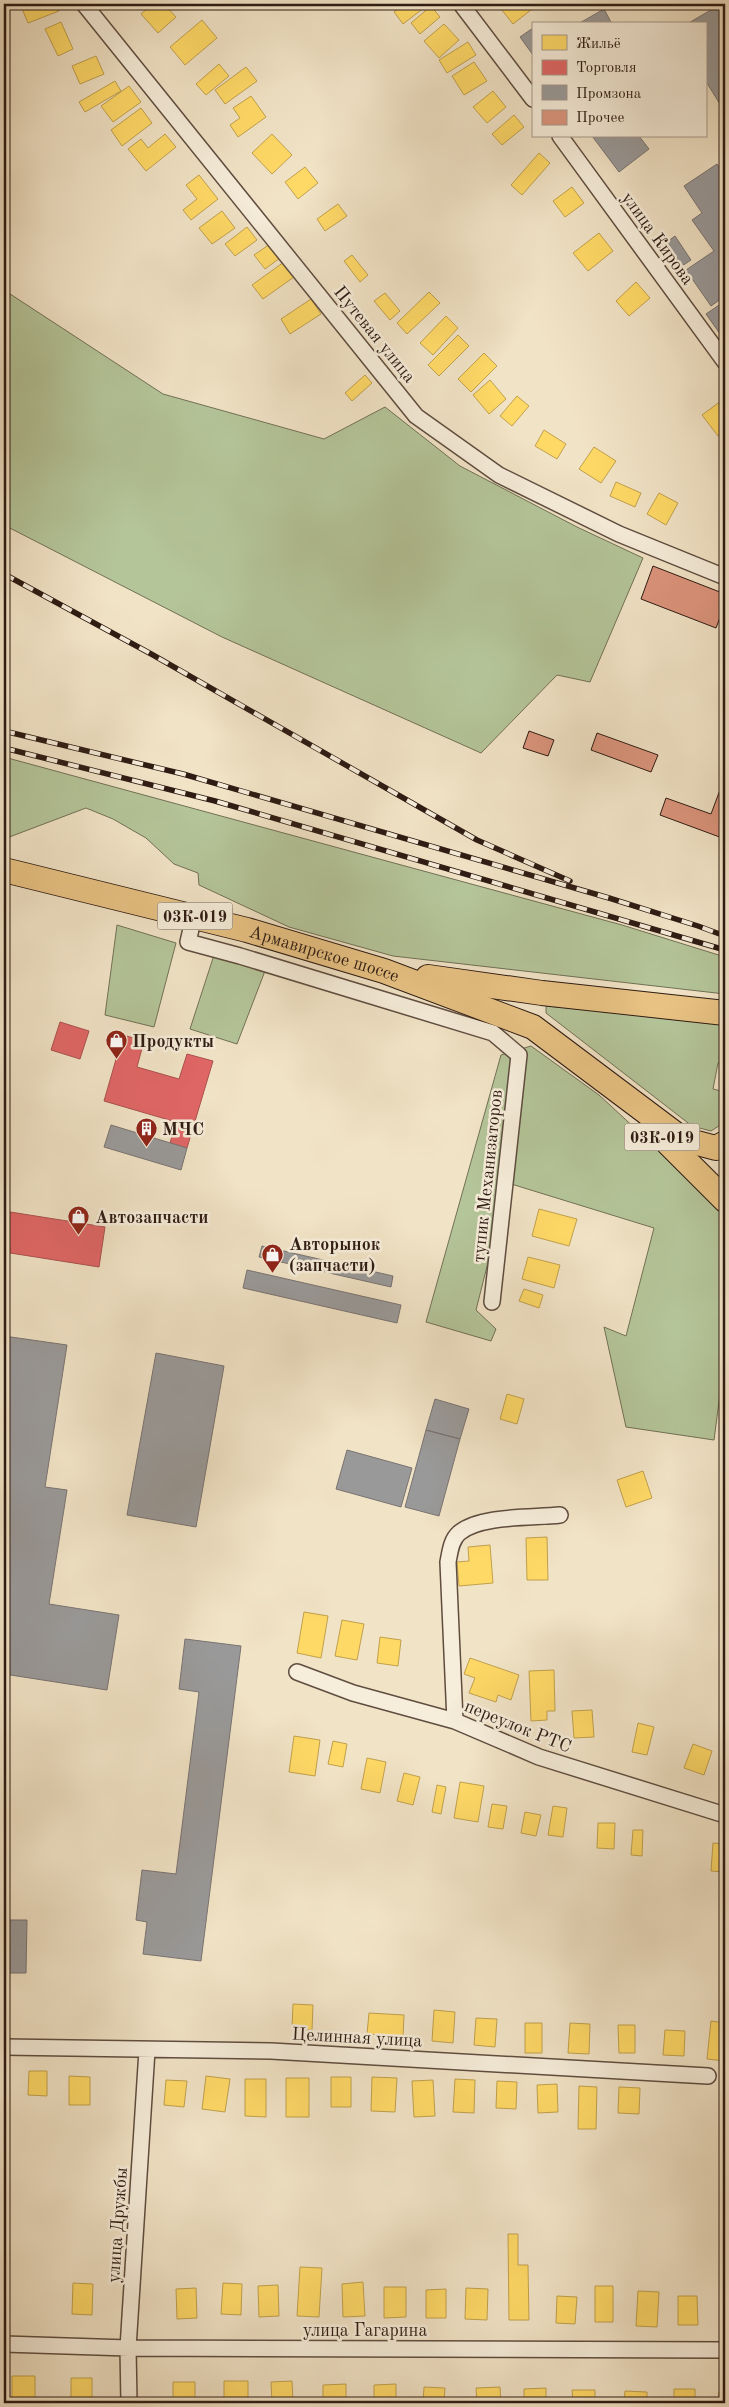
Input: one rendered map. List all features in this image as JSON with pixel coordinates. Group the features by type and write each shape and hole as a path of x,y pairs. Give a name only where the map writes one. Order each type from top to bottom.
{"main road":[{"name":"Армавирское шоссе","path":"4,870 194,916 384,971 533,1027 597,1075"},
{"path":"384,971 542,993 725,1013"},
{"path":"597,1075 682,1139 716,1148 725,1143"},
{"name":"03К-019","path":"597,1075 725,1200"}],"street":[{"name":"Путевая улица","path":"84,4 416,416 498,475 618,534 725,578"},
{"path":"461,4 532,98"},
{"name":"улица Кирова","path":"561,138 725,362"},
{"name":"тупик Механизаторов","path":"194,916 188,942 493,1033 518,1054 492,1302"},
{"path":"455,1720 448,1562 451,1546 458,1534 480,1522 560,1515"},
{"name":"переулок РТС","path":"297,1672 353,1693 455,1720 539,1757 725,1815"},
{"name":"Целинная улица","path":"4,2048 271,2051 708,2076"},
{"name":"улица Дружбы","path":"129,2403 128,2348 147,2050"},
{"name":"улица Гагарина","path":"4,2344 128,2348 725,2350"}],"green space":[{"path":"4,290 163,394 324,439 385,407 460,466 577,527 643,558 590,682 557,675 481,753 222,637 4,525"},
{"path":"4,757 622,925 725,957 725,994 393,956 289,927 199,885 198,873 174,864 146,838 113,819 86,808 4,839"},
{"path":"117,925 176,943 154,1027 105,1015"},
{"path":"214,955 265,971 237,1044 190,1029"},
{"path":"546,1006 725,1022 725,1058 718,1063 713,1089 725,1092 725,1122 711,1131 692,1126 546,1013"},
{"path":"531,1046 599,1095 715,1202 725,1218 725,1395 720,1394 714,1440 626,1427 604,1327 626,1336 654,1228 508,1183 476,1310 496,1329 491,1341 426,1322 501,1055"}],"building: Жильё":[{"path":"20,4 56,4 59,11 28,23"},
{"path":"153,4 164,4 176,17 158,33 141,14"},
{"path":"405,4 429,4 403,24 394,12"},
{"path":"497,4 535,4 536,6 513,24"},
{"path":"431,6 440,17 420,34 411,23"},
{"path":"202,20 217,38 185,65 170,47"},
{"path":"61,22 73,49 58,56 45,29"},
{"path":"444,24 459,40 439,58 424,41"},
{"path":"468,42 476,55 447,73 439,60"},
{"path":"96,56 104,74 80,84 72,66"},
{"path":"474,62 487,81 464,95 452,76"},
{"path":"219,64 229,76 206,95 196,84"},
{"path":"246,67 257,81 225,104 215,90"},
{"path":"115,81 121,91 85,112 79,102"},
{"path":"129,86 141,102 113,122 101,106"},
{"path":"493,91 506,107 487,123 473,107"},
{"path":"251,96 266,117 238,137 230,125 240,118 233,108"},
{"path":"141,108 152,123 122,146 111,130"},
{"path":"514,115 524,127 502,145 492,134"},
{"path":"165,134 176,147 146,171 128,149 141,139 148,148"},
{"path":"272,134 292,155 272,174 252,153"},
{"path":"539,153 550,163 522,195 511,185"},
{"path":"305,167 318,183 298,199 285,182"},
{"path":"199,175 218,199 191,220 183,210 197,199 186,185"},
{"path":"572,187 584,203 565,217 553,201"},
{"path":"338,204 347,216 325,231 317,219"},
{"path":"222,211 235,228 212,244 199,228"},
{"path":"247,227 257,240 235,256 225,244"},
{"path":"599,233 613,251 588,271 573,253"},
{"path":"270,244 280,258 265,269 254,255"},
{"path":"352,255 368,275 360,282 344,261"},
{"path":"284,262 294,277 263,299 252,285"},
{"path":"636,282 650,298 629,316 616,301"},
{"path":"429,292 440,303 407,334 397,323"},
{"path":"385,293 400,311 390,320 374,301"},
{"path":"311,299 321,314 290,334 281,319"},
{"path":"446,316 458,328 433,355 420,343"},
{"path":"458,335 469,346 439,376 428,365"},
{"path":"484,353 497,366 471,392 458,379"},
{"path":"365,375 372,383 352,401 345,393"},
{"path":"490,380 506,399 489,414 473,395"},
{"path":"517,396 529,406 512,426 500,416"},
{"path":"725,398 725,431 718,436 702,415"},
{"path":"544,430 566,444 557,459 535,446"},
{"path":"594,447 616,461 601,483 579,469"},
{"path":"616,482 641,493 635,507 610,496"},
{"path":"659,493 678,503 666,525 647,514"},
{"path":"539,1209 577,1219 569,1246 532,1236"},
{"path":"528,1257 560,1265 554,1288 522,1279"},
{"path":"524,1289 543,1295 539,1308 519,1301"},
{"path":"507,1394 524,1399 517,1424 500,1419"},
{"path":"722,1459 725,1460 725,1481 720,1480"},
{"path":"643,1471 652,1498 626,1507 617,1480"},
{"path":"547,1537 548,1580 527,1580 526,1538"},
{"path":"490,1545 493,1583 459,1586 457,1562 469,1561 468,1547"},
{"path":"304,1612 328,1616 321,1658 297,1653"},
{"path":"342,1620 364,1624 357,1660 335,1656"},
{"path":"380,1637 401,1640 398,1666 377,1663"},
{"path":"470,1658 519,1675 511,1700 498,1695 496,1702 469,1693 475,1678 464,1674"},
{"path":"554,1670 555,1711 547,1711 547,1720 531,1721 529,1671"},
{"path":"592,1710 594,1737 574,1738 572,1711"},
{"path":"638,1723 654,1727 647,1755 632,1752"},
{"path":"294,1736 320,1740 315,1776 289,1772"},
{"path":"333,1741 347,1744 343,1767 328,1764"},
{"path":"693,1744 712,1751 704,1775 684,1768"},
{"path":"367,1758 386,1762 380,1793 361,1789"},
{"path":"404,1773 420,1777 413,1805 397,1801"},
{"path":"460,1782 484,1786 478,1822 454,1818"},
{"path":"437,1785 446,1787 441,1814 432,1812"},
{"path":"492,1804 507,1806 503,1829 488,1827"},
{"path":"553,1806 567,1808 563,1837 548,1835"},
{"path":"525,1812 541,1815 536,1836 521,1833"},
{"path":"598,1823 615,1823 614,1849 597,1848"},
{"path":"633,1830 643,1830 642,1856 631,1855"},
{"path":"713,1843 725,1844 725,1872 711,1871"},
{"path":"293,2004 313,2005 312,2030 292,2029"},
{"path":"434,2010 455,2012 453,2043 432,2041"},
{"path":"369,2013 404,2015 403,2037 367,2034"},
{"path":"476,2018 497,2019 495,2047 474,2045"},
{"path":"711,2021 725,2023 725,2061 707,2059"},
{"path":"525,2023 542,2023 542,2053 525,2053"},
{"path":"570,2023 590,2024 589,2054 568,2053"},
{"path":"618,2025 635,2025 635,2053 619,2053"},
{"path":"665,2030 685,2031 684,2056 663,2055"},
{"path":"29,2071 47,2071 47,2096 28,2095"},
{"path":"69,2076 90,2077 90,2105 69,2105"},
{"path":"206,2076 230,2079 225,2112 202,2109"},
{"path":"331,2077 351,2077 351,2107 331,2107"},
{"path":"372,2077 397,2078 395,2112 371,2111"},
{"path":"286,2078 309,2078 309,2117 286,2117"},
{"path":"245,2079 266,2079 266,2117 245,2116"},
{"path":"455,2079 475,2080 474,2113 453,2112"},
{"path":"166,2080 187,2081 184,2107 164,2105"},
{"path":"433,2080 435,2116 414,2117 412,2081"},
{"path":"497,2081 517,2082 516,2109 496,2108"},
{"path":"557,2084 558,2112 538,2113 537,2085"},
{"path":"579,2086 597,2087 596,2129 578,2129"},
{"path":"619,2087 640,2088 639,2114 618,2113"},
{"path":"508,2234 518,2234 518,2265 528,2265 529,2320 509,2320"},
{"path":"300,2267 322,2268 319,2317 297,2316"},
{"path":"363,2282 365,2316 343,2317 342,2284"},
{"path":"73,2283 93,2284 92,2315 72,2314"},
{"path":"223,2283 242,2284 241,2315 221,2314"},
{"path":"278,2285 279,2316 259,2317 258,2286"},
{"path":"595,2286 613,2286 613,2322 595,2322"},
{"path":"384,2287 406,2287 406,2317 384,2318"},
{"path":"196,2288 197,2318 177,2319 176,2289"},
{"path":"466,2288 488,2289 487,2320 465,2319"},
{"path":"446,2289 446,2318 426,2318 426,2290"},
{"path":"638,2291 659,2292 657,2327 636,2326"},
{"path":"557,2296 577,2297 575,2324 556,2323"},
{"path":"678,2296 697,2296 698,2325 678,2325"},
{"path":"721,2298 725,2298 725,2330 720,2330"},
{"path":"12,2376 35,2376 35,2402 12,2402"},
{"path":"71,2378 92,2378 92,2403 71,2403"},
{"path":"224,2381 248,2381 248,2403 224,2403"},
{"path":"292,2381 293,2403 272,2403 271,2382"},
{"path":"173,2382 195,2382 195,2403 173,2403"},
{"path":"346,2384 346,2403 323,2403 323,2385"},
{"path":"396,2384 396,2403 374,2403 374,2385"},
{"path":"424,2387 445,2388 444,2403 423,2403"},
{"path":"500,2387 501,2403 477,2403 476,2388"},
{"path":"546,2388 546,2403 524,2403 524,2389"},
{"path":"674,2389 695,2389 695,2403 674,2403"},
{"path":"572,2390 595,2390 595,2403 573,2403"},
{"path":"625,2391 647,2392 647,2403 624,2403"},
{"path":"719,2392 725,2392 725,2403 718,2403"}],"building: Торговля":[{"path":"60,1022 89,1031 80,1059 51,1050"},
{"path":"123,1035 144,1041 137,1067 179,1079 187,1054 213,1061 187,1148 170,1143 176,1122 104,1101"},
{"path":"4,1211 105,1227 99,1267 4,1252"}],"building: Промзона":[{"path":"721,4 725,4 725,108 723,109 706,82 706,22 690,22"},
{"path":"604,9 611,22 581,22"},
{"path":"532,29 532,54 520,37"},
{"path":"594,138 641,138 649,149 619,172"},
{"path":"717,164 725,175 725,296 711,306 686,270 714,251 692,220 702,213 684,186"},
{"path":"675,236 691,260 679,268 663,245"},
{"path":"725,301 725,341 706,314"},
{"name":"МЧС","path":"111,1125 187,1148 181,1170 104,1147"},
{"path":"262,1246 393,1276 391,1287 259,1257"},
{"path":"247,1270 401,1305 397,1323 243,1288"},
{"path":"4,1336 67,1345 45,1487 67,1490 49,1604 119,1615 107,1690 4,1674"},
{"path":"156,1353 224,1366 196,1527 127,1515"},
{"path":"435,1399 469,1409 460,1439 426,1430"},
{"path":"426,1430 460,1439 439,1516 405,1507"},
{"path":"347,1450 412,1468 401,1507 336,1489"},
{"path":"185,1639 241,1646 201,1961 143,1954 147,1922 136,1920 142,1870 176,1874 199,1692 179,1689"},
{"path":"4,1920 27,1920 26,1973 4,1973"}],"building: Прочее":[{"path":"653,566 725,594 725,604 716,628 641,599"},
{"path":"529,731 554,740 548,756 523,748"},
{"path":"597,733 658,755 651,772 591,750"},
{"path":"720,790 725,792 725,839 660,815 666,798 711,814"}],"railway":[{"path":"4,574 153,655 477,840 570,881"},
{"path":"4,731 183,774 609,898 725,936"},
{"path":"4,748 215,801 725,950"}],"place":[{"name":"Продукты","path":"116,1060"},
{"name":"МЧС","path":"146,1148"},
{"name":"Автозапчасти","path":"79,1236"},
{"name":"Авторынок (запчасти)","path":"273,1273"}]}
